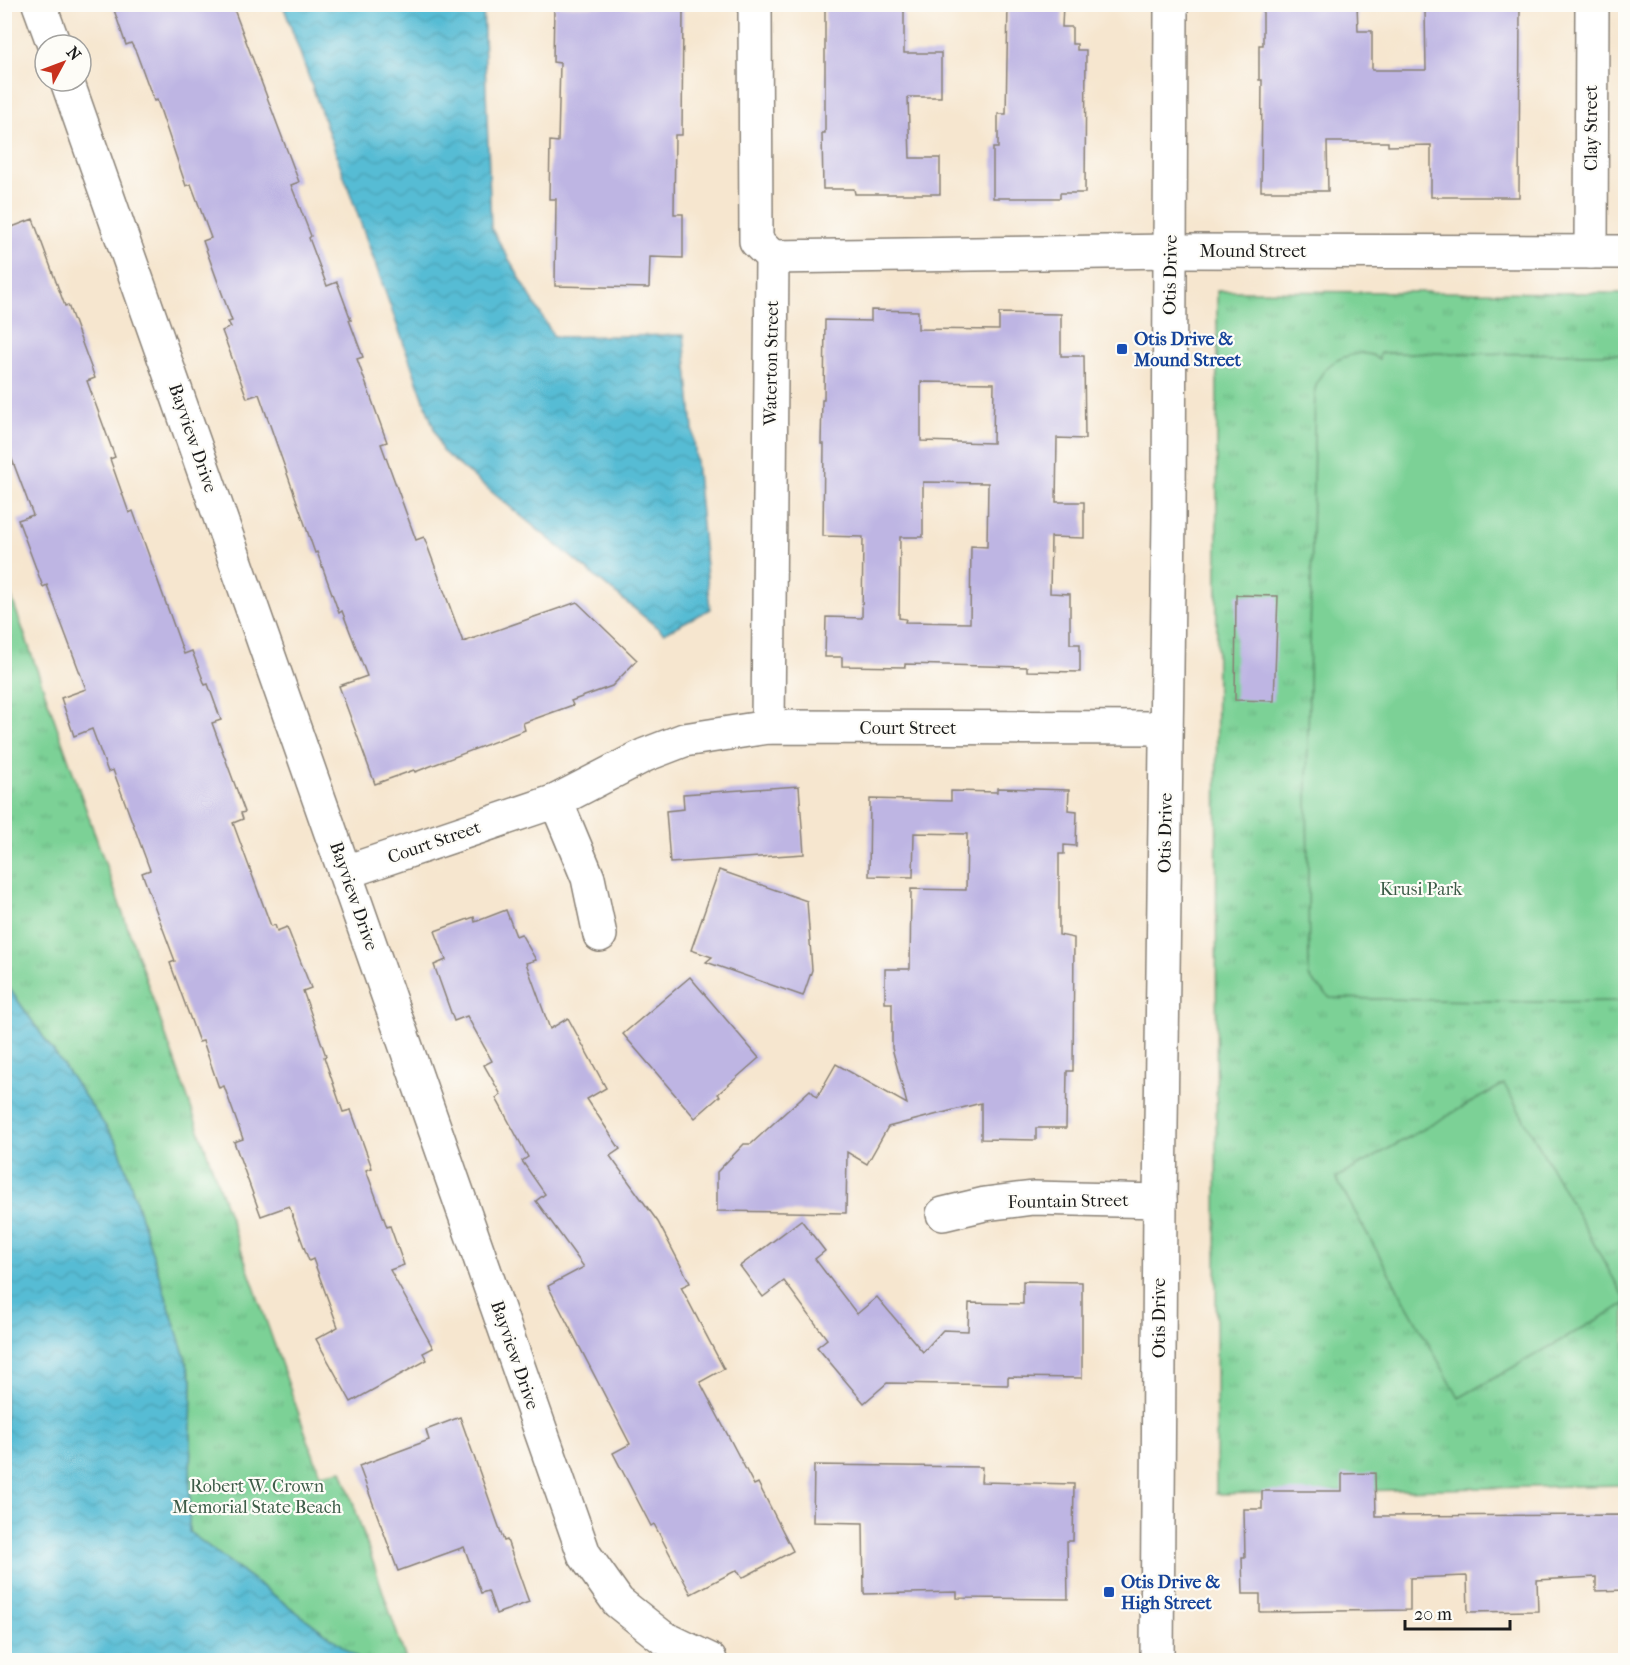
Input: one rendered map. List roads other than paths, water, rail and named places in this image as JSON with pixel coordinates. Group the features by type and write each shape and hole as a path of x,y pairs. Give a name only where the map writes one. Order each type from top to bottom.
{"street":[{"path":"39,4 50,33"},
{"path":"755,4 756,241 772,257"},
{"name":"Otis Drive","path":"1157,1660 1171,4"},
{"name":"Clay Street","path":"1591,252 1592,4"},
{"name":"Bayview Drive","path":"70,93 585,1554 618,1602 662,1637 710,1660"},
{"name":"Mound Street","path":"772,257 1170,251 1626,252"},
{"name":"Waterton Street","path":"768,727 772,257"},
{"name":"Court Street","path":"346,872 556,801 645,754 684,740 768,727 1166,728"},
{"path":"556,801 588,878 600,935"},
{"name":"Fountain Street","path":"942,1214 985,1203 1033,1198 1160,1201"}],"water":[{"path":"283,5 483,5 491,228 554,337 684,335 710,609 664,633 442,451"},
{"path":"5,982 118,1144 192,1380 189,1532 361,1660 5,1660"}],"place":[{"name":"Otis Drive & Mound Street","path":"1122,349"},
{"name":"Otis Drive & High Street","path":"1109,1592"}],"park label":[{"name":"Krusi Park","path":"1421,889"},
{"name":"Robert W. Crown Memorial State Beach","path":"257,1496"}]}
